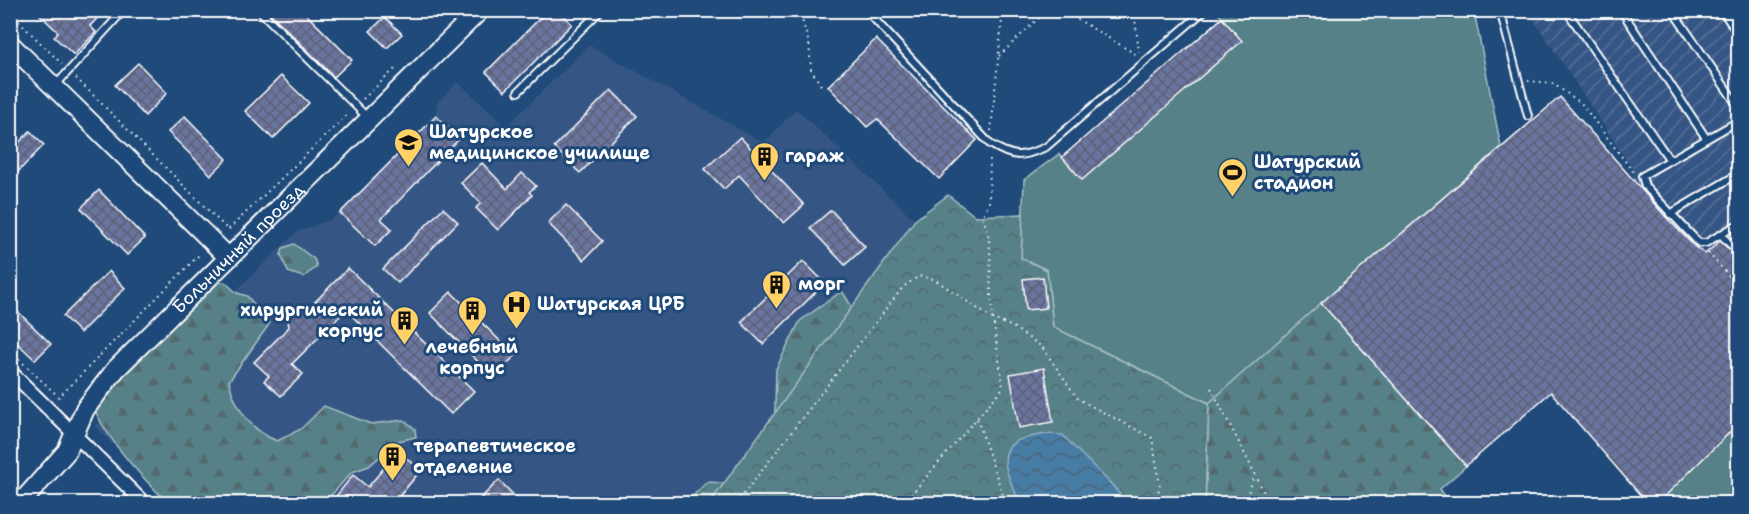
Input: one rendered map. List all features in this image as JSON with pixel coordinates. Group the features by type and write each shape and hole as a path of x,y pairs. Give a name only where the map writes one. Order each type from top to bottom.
{"street":[{"name":"Больничный проезд","path":"20,504 50,472 76,434 86,409 116,369 480,10"},
{"path":"10,44 228,257"},
{"path":"10,371 145,504"}],"lane":[{"path":"54,86 124,10"},
{"path":"259,10 370,121"},
{"path":"518,92 601,10"},
{"path":"866,10 990,144 1007,154 1025,156 1046,147 1204,10"},
{"path":"1500,10 1528,116"},
{"path":"1566,10 1669,159"},
{"path":"1621,10 1706,138"},
{"path":"1672,10 1738,106"},
{"path":"1722,10 1738,34"},
{"path":"1738,121 1642,176 1645,186 1699,243 1706,243 1738,224"},
{"path":"1670,214 1738,174"},
{"path":"1721,235 1738,252"}],"path":[{"path":"799,10 809,43 811,69 823,89"},
{"path":"903,504 1003,388 989,273 990,231 982,217 989,202 990,144 1002,10"},
{"path":"998,57 1047,10"},
{"path":"1062,10 1139,56 1134,10"},
{"path":"10,13 228,230 398,66"},
{"path":"1520,81 1552,83 1566,91 1581,103 1631,172 1642,176"},
{"path":"1699,243 1738,286"},
{"path":"10,351 59,397 201,255"},
{"path":"736,504 903,287 919,276 934,279 993,319 1013,327 1042,347 1078,399 1152,438 1160,485 1155,504"},
{"path":"1210,388 1270,504"},
{"path":"977,419 1006,504"},
{"path":"1244,504 1255,474"}],"shaded area":[{"path":"1528,11 1738,11 1738,290 1633,178 1633,170"},
{"name":"Шатурская ЦРБ","path":"589,45 764,143 796,109 915,220 709,503 172,503 95,426 297,232 332,219 436,114 437,103 458,82 506,127"}],"green space":[{"name":"Шатурский стадион","path":"1217,11 1474,11 1501,147 1209,403 1053,327 1047,270 1021,258 1024,180 1059,154 1063,157 1222,18"},
{"path":"948,195 975,216 1023,214 1021,258 1047,270 1053,327 1209,403 1205,503 709,504 915,220"},
{"path":"294,244 314,259 317,267 303,277 288,272 281,255 283,248"},
{"path":"225,282 237,293 247,296 270,323 229,381 240,409 259,431 277,441 301,429 324,406 371,424 404,420 415,429 416,437 398,441 369,466 352,472 324,503 168,503 118,448 95,411 120,377 216,283"},
{"path":"842,291 858,317 842,503 685,504 707,482 740,484 774,445 776,369 800,321"},
{"path":"1321,303 1466,466 1440,489 1450,503 1205,504 1209,403"},
{"path":"1738,424 1738,503 1657,503"}],"water":[{"path":"1047,434 1063,435 1112,485 1126,503 1020,503 1007,472 1006,455 1015,442"}],"building":[{"path":"35,10 105,10 90,26 96,32 74,55 54,37 58,32"},
{"path":"267,10 302,10 352,60 334,77"},
{"path":"548,10 558,10 572,24 505,91 486,72"},
{"path":"385,17 402,34 387,48 370,31"},
{"path":"1222,18 1242,41 1082,180 1062,157"},
{"path":"876,39 977,140 939,179 877,119 867,127 828,86"},
{"path":"138,63 167,93 145,116 115,85"},
{"path":"281,76 309,103 273,139 245,111"},
{"path":"611,90 637,116 580,173 554,147"},
{"path":"1560,97 1695,247 1705,254 1720,241 1738,257 1738,424 1657,504 1648,504 1551,392 1466,466 1321,303"},
{"path":"185,116 227,159 211,175 168,132"},
{"name":"Шатурское медицинское училище","path":"436,116 459,139 381,219 392,229 375,246 340,213"},
{"path":"30,131 44,145 10,180 10,152"},
{"name":"гараж","path":"740,137 804,205 784,223 739,175 724,189 705,169"},
{"path":"482,163 507,189 522,173 536,186 529,192 532,195 498,230 476,208 481,203 461,183"},
{"path":"99,190 145,238 127,255 81,208"},
{"path":"566,205 602,241 584,260 548,223"},
{"path":"443,208 458,222 398,283 383,269"},
{"path":"831,210 865,247 845,265 810,228"},
{"name":"морг","path":"803,261 825,283 763,344 741,322"},
{"name":"хирургический корпус","path":"348,268 474,391 451,414 346,310 292,364 303,374 281,396 264,381 269,376 254,362 289,327 287,314 295,305 312,305"},
{"path":"109,271 125,288 80,333 63,316"},
{"path":"1043,277 1046,308 1026,310 1023,279"},
{"name":"лечебный корпус","path":"451,292 515,356 493,377 430,313"},
{"path":"10,304 51,344 35,360 10,336"},
{"path":"1044,368 1053,422 1019,428 1010,374"},
{"name":"терапевтическое отделение","path":"398,451 421,470 393,504 330,504 353,475 368,487"},
{"path":"499,480 522,504 475,504"}],"place":[{"name":"Шатурское медицинское училище","path":"408,168"},
{"name":"гараж","path":"764,182"},
{"name":"Шатурский стадион","path":"1233,198"},
{"name":"морг","path":"777,310"},
{"name":"Шатурская ЦРБ","path":"516,330"},
{"name":"лечебный корпус","path":"472,336"},
{"name":"хирургический корпус","path":"404,346"},
{"name":"терапевтическое отделение","path":"392,482"}]}
